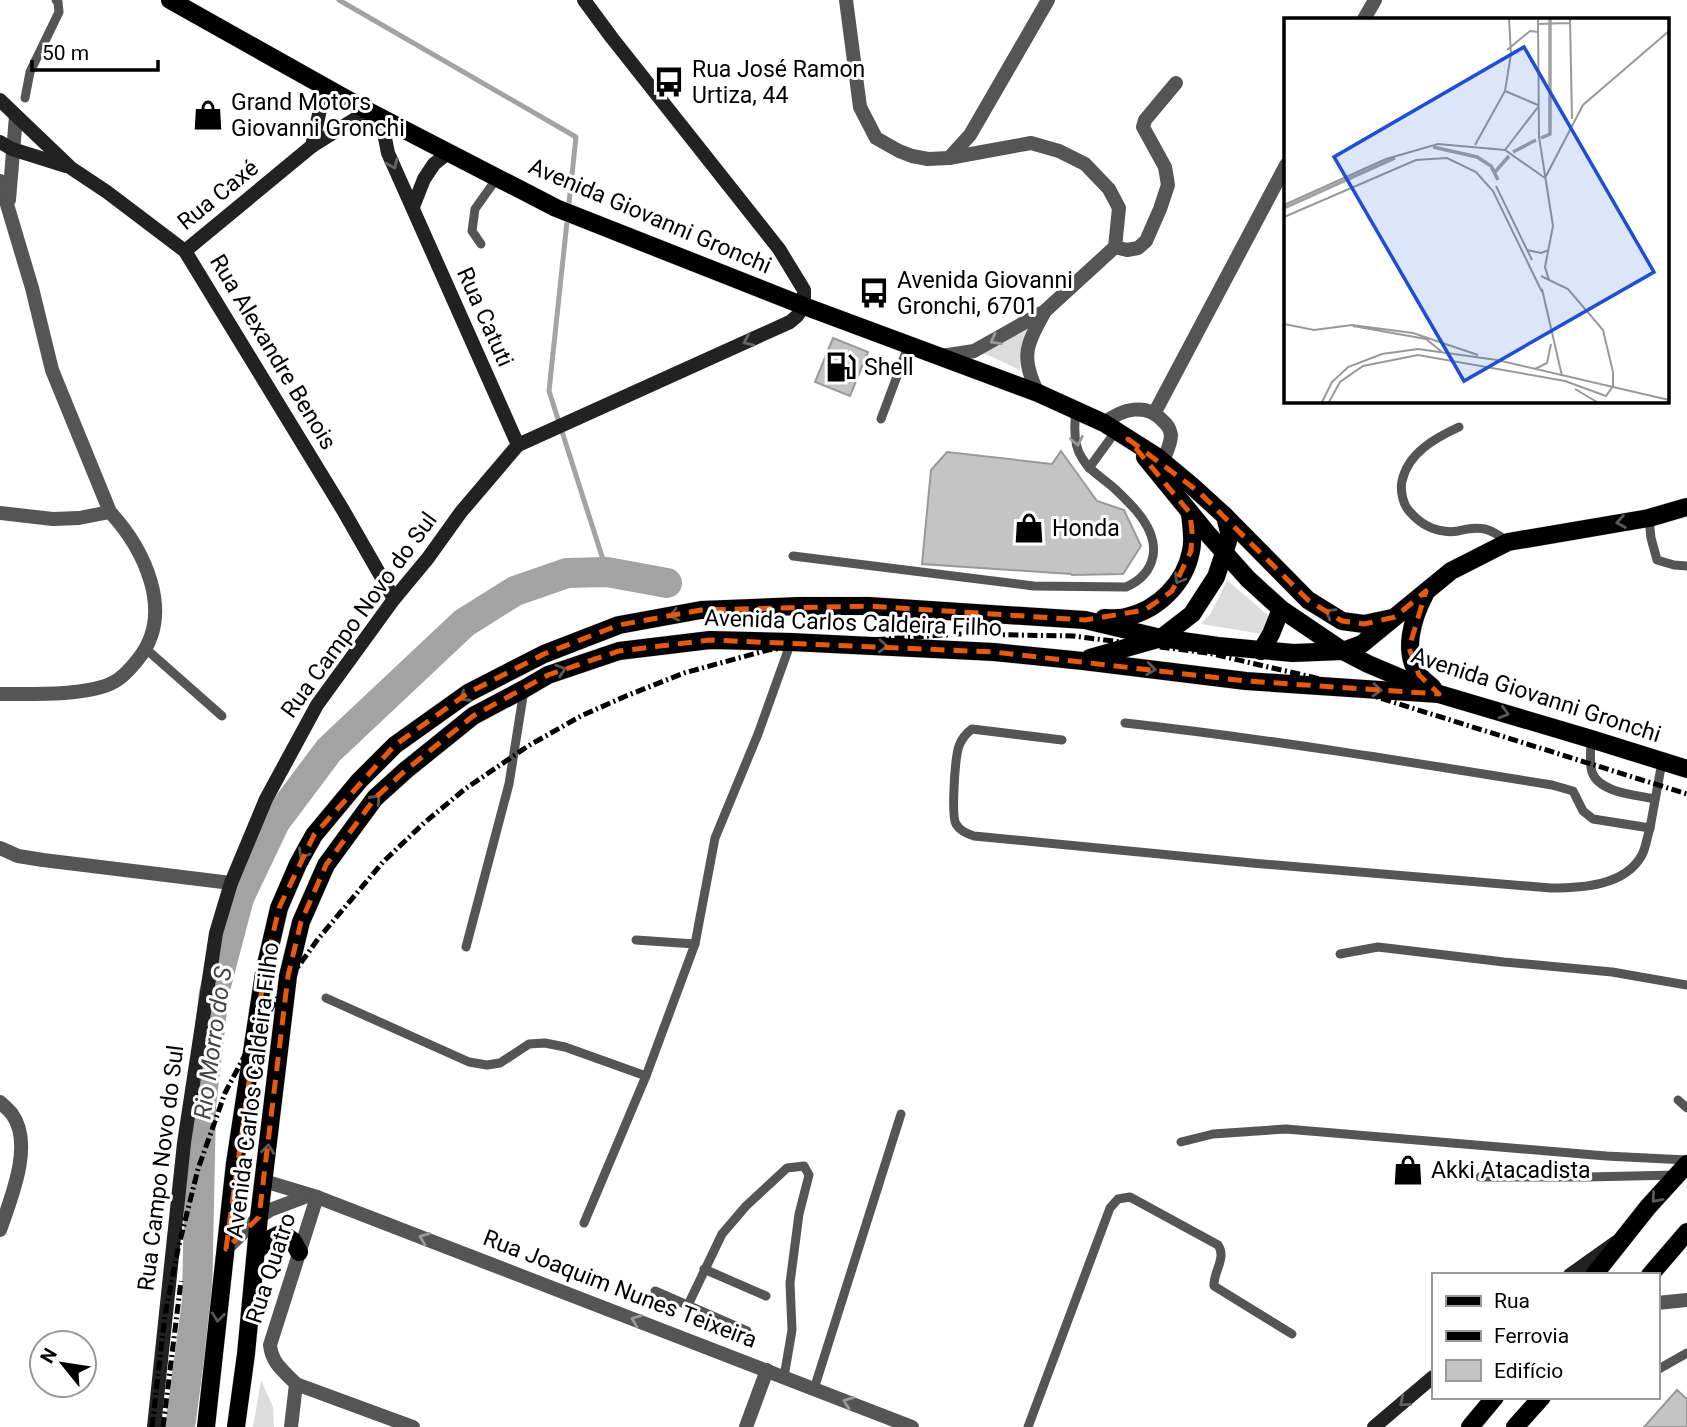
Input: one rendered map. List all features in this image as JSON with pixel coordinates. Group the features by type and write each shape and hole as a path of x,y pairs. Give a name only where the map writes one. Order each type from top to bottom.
{"main road":[{"name":"Avenida Giovanni Gronchi","path":"170,0 374,114 556,208 1076,410 1116,431 1163,461 1225,516 1308,600 1342,621 1364,624 1395,617"},
{"name":"Avenida Giovanni Gronchi","path":"1116,431 1149,461 1248,579 1281,609 1343,651 1439,694 1687,769"},
{"path":"1343,651 1362,644 1451,571 1508,542 1649,517 1686,505"},
{"path":"1085,620 1126,617 1145,610 1172,591 1191,551 1190,513"},
{"path":"1083,661 1161,638 1192,614 1216,577 1229,532 1225,516"},
{"path":"1426,590 1418,607 1409,648 1419,675 1439,694"},
{"name":"Avenida Carlos Caldeira Filho","path":"206,1427 235,1163 262,986 279,908 314,835 359,781 395,745 468,694 544,654 619,625 701,610 869,606 1085,620 1161,638 1261,651 1343,651"},
{"path":"1261,651 1281,609"},
{"name":"Avenida Carlos Caldeira Filho","path":"236,1427 288,976 301,922 326,866 375,798 473,716 548,675 619,651 710,640 994,652 1246,681 1439,694"},
{"path":"1596,1273 1684,1166"},
{"path":"1652,1273 1687,1232"},
{"path":"256,1251 282,1233 293,1241 299,1252"},
{"path":"1470,1427 1493,1399"},
{"path":"1515,1427 1540,1399"}],"street":[{"path":"584,0 779,249 804,290 804,306"},
{"path":"846,0 860,107 876,138 899,151 928,159 949,158 1031,143 1059,151 1085,164 1109,189 1119,208 1115,247 1045,311 974,351 941,356"},
{"path":"949,158 970,135 1048,0"},
{"path":"1365,18 1375,0"},
{"path":"1115,247 1126,250 1138,248 1146,241 1160,209 1167,185 1165,167 1143,127 1145,120 1176,83"},
{"path":"312,146 325,87"},
{"name":"Rua Alexandre Benois","path":"0,100 71,168 185,251 343,510 394,599"},
{"name":"Rua Caxé","path":"185,251 312,146 374,114"},
{"name":"Rua Catuti","path":"374,114 388,153 518,446"},
{"path":"8,212 6,145 16,127 16,117"},
{"name":"Rua Alexandre Benois","path":"6,145 71,168"},
{"path":"413,207 429,171 449,153"},
{"path":"1155,412 1284,169"},
{"path":"0,181 32,288 52,370 110,512 125,528 141,554 154,589 155,616 146,649 130,670 111,684 82,691 0,694"},
{"name":"Rua Campo Novo do Sul","path":"154,1427 184,1143 216,933 231,883 266,799 317,705 461,512 518,446 790,322 804,306"},
{"path":"1038,393 1025,358 1031,337 1045,311"},
{"path":"1116,431 1112,417 1129,410 1155,412 1169,427 1171,434 1163,461"},
{"path":"0,513 53,519 79,518 110,512"},
{"path":"0,848 18,856 43,860 231,883"},
{"path":"0,1102 13,1115 21,1137 21,1156 0,1230"},
{"name":"Rua Joaquim Nunes Teixeira","path":"264,1181 314,1196 912,1427"},
{"path":"226,1249 260,1217 278,1207 314,1196"},
{"name":"Rua Quatro","path":"296,1384 276,1364 270,1345 314,1196"},
{"path":"1573,1273 1627,1234"},
{"path":"1659,1303 1687,1300"},
{"path":"746,1427 767,1370"},
{"path":"1374,1427 1432,1378"},
{"path":"291,1427 296,1384 413,1427"}],"lane":[{"path":"25,98 30,72 59,12 56,0"},
{"path":"481,244 472,231 475,209 497,178"},
{"path":"881,419 909,344"},
{"path":"793,556 1034,586 1126,587 1138,582 1150,566 1154,542 1149,529 1137,513 1080,457 1075,435 1076,410"},
{"path":"1459,427 1435,438 1410,463 1403,475 1401,487 1405,507 1424,526 1455,532 1472,528 1486,529 1508,542"},
{"path":"1089,468 1116,431"},
{"path":"1649,517 1657,560 1687,566"},
{"path":"584,1223 646,1076 695,944 715,838 758,734 791,642"},
{"path":"146,649 222,716"},
{"path":"466,947 509,784 524,690"},
{"path":"1125,723 1402,760 1552,785 1573,792 1583,811 1594,819 1650,828"},
{"path":"1062,740 972,729 964,734 958,748 954,796 954,820 960,830 974,835 1252,863 1550,888 1579,888 1623,875 1641,857 1650,828 1662,762"},
{"path":"1591,739 1591,771 1602,786 1655,799"},
{"path":"636,940 695,944"},
{"path":"1340,954 1378,947 1612,972 1687,985"},
{"path":"326,998 469,1062 487,1065 500,1063 529,1044 545,1043 565,1047 646,1076"},
{"path":"1678,1100 1687,1108"},
{"path":"814,1389 901,1114"},
{"path":"1181,1142 1213,1134 1286,1129 1579,1153 1684,1166"},
{"path":"688,1306 722,1234 746,1206 787,1168 804,1166 809,1175 799,1214 790,1283 792,1330 784,1377"},
{"path":"1479,1177 1587,1177 1684,1166"},
{"path":"1028,1427 1110,1208 1118,1199 1130,1197 1218,1245 1222,1250 1222,1257 1213,1281 1214,1286 1292,1334"},
{"path":"704,1269 766,1296"},
{"path":"655,1291 747,1331"},
{"path":"1659,1369 1687,1353"}],"highlighted area":[{"path":"1128,439 1199,492 1308,600 1342,621 1364,624 1395,617 1426,591 1409,648 1419,675 1439,694 1246,681 994,652 710,640 619,651 548,675 473,716 406,770 375,798 326,865 301,922 288,976 259,1217 226,1249 264,973 279,908 314,835 395,745 468,693 544,654 619,625 701,610 869,606 1085,620 1145,610 1172,591 1191,551 1192,532 1190,513"}],"shaded area":[{"path":"1036,320 1022,344 1020,370 983,353"},
{"path":"1227,580 1271,618 1262,634 1201,624 1211,613"},
{"path":"261,1380 273,1407 274,1427 253,1427"}],"building":[{"name":"Shell","path":"833,338 868,352 850,396 815,382"},
{"name":"Honda","path":"1061,451 1097,501 1124,510 1141,546 1123,574 1072,575 922,564 931,470 947,452 1052,464"},
{"path":"1677,1390 1687,1399 1687,1427 1644,1427"}],"waterway":[{"path":"339,0 576,137 549,391 607,572"},
{"name":"Rio Morro do S","path":"180,1427 197,1301 201,1106 214,993 239,898 275,822 329,750 464,623 515,591 567,573 607,572 667,583"}],"railway":[{"path":"152,1427 165,1315 198,1169 225,1093 258,1030 290,978 318,939 383,862 424,823 465,789 528,746 581,716 626,696 684,673 768,650 826,643 959,634 1073,636 1208,653 1316,678 1687,794"},
{"path":"163,1427 181,1281"}],"place":[{"name":"Rua José Ramon Urtiza, 44","path":"669,82"},
{"name":"Grand Motors Giovanni Gronchi","path":"208,115"},
{"name":"Avenida Giovanni Gronchi, 6701","path":"874,293"},
{"name":"Shell","path":"841,367"},
{"name":"Honda","path":"1029,528"},
{"name":"Akki Atacadista","path":"1408,1170"}]}
